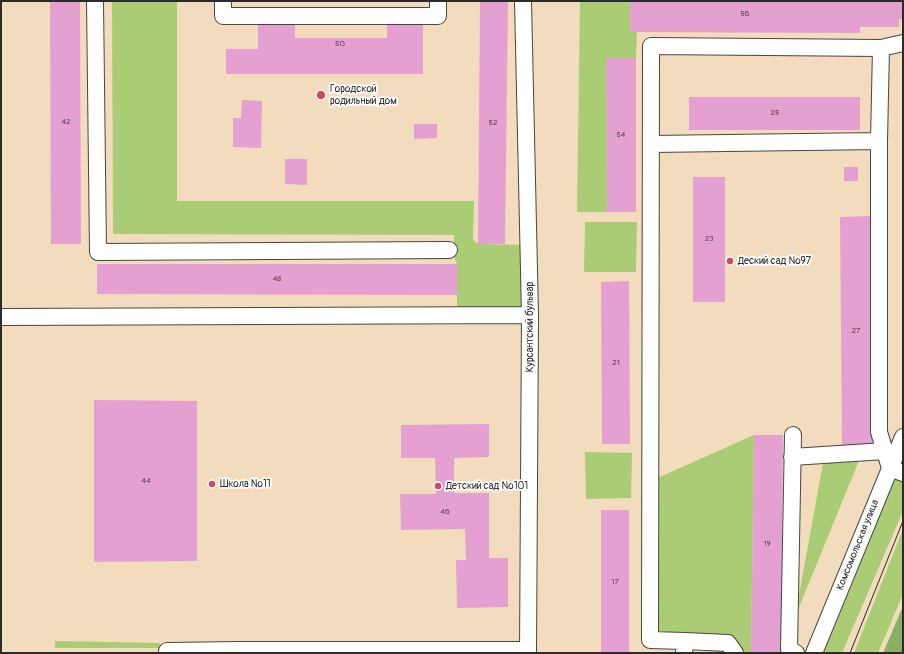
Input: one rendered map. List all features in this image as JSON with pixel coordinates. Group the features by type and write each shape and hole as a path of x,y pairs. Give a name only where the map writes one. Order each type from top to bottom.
{"street":[{"path":"95,1 98,252 449,250"},
{"path":"223,1 223,16 438,16 438,1"},
{"name":"Курсантский бульвар","path":"523,1 530,315 528,652"},
{"path":"735,653 728,643 685,647 650,640 651,46 881,48 903,43"},
{"path":"881,48 879,141 879,432 885,452 896,470"},
{"path":"651,144 879,141"},
{"path":"1,317 530,315"},
{"path":"793,435 789,649 796,653"},
{"name":"Комсомольская улица","path":"814,653 896,470 903,438"},
{"path":"792,457 885,452"},
{"path":"167,653 167,651 528,652"}],"green space":[{"path":"112,1 177,1 177,201 474,201 473,239 478,244 528,245 528,312 457,312 457,264 454,257 454,235 113,234"},
{"path":"580,1 630,1 637,31 636,58 606,58 607,212 577,212"},
{"path":"585,222 637,222 636,272 584,272"},
{"path":"754,435 751,653 738,653 653,637 653,480"},
{"path":"863,451 795,617 825,452"},
{"path":"585,452 632,453 631,498 586,499"},
{"path":"894,472 903,476 903,511 842,653 820,653"},
{"path":"903,529 903,594 878,653 854,653"},
{"path":"903,606 903,653 883,653"},
{"path":"55,641 160,643 160,648 55,648"}],"building":[{"path":"50,1 80,1 81,244 51,244"},
{"path":"508,1 505,244 478,244 480,2"},
{"path":"630,1 903,1 903,19 899,19 899,27 860,27 860,33 630,32"},
{"path":"258,25 295,25 295,38 387,38 387,25 423,25 423,74 226,74 226,49 258,49"},
{"path":"606,58 636,58 636,212 607,212"},
{"path":"689,97 860,97 860,130 689,130"},
{"path":"242,100 262,101 261,148 233,147 233,118 241,118"},
{"path":"414,124 437,124 437,138 414,139"},
{"path":"285,159 307,159 307,185 285,184"},
{"path":"844,167 858,167 858,181 844,181"},
{"path":"693,177 725,177 725,302 693,302"},
{"path":"870,216 872,445 842,445 840,217"},
{"path":"97,264 457,264 457,295 97,294"},
{"path":"629,281 630,444 602,444 601,282"},
{"path":"94,400 197,401 197,561 94,562"},
{"path":"489,424 489,457 454,458 454,493 489,493 489,558 508,558 508,607 457,608 456,560 466,560 465,529 401,530 400,494 436,494 435,458 401,458 401,425"},
{"path":"754,435 783,435 781,653 751,653"},
{"path":"601,510 629,510 629,653 601,653"}],"tram line":[{"path":"850,653 903,521"}],"place":[{"name":"Городской родильный дом","path":"321,95"},
{"name":"Деский сад №97","path":"730,261"},
{"name":"Школа №11","path":"212,484"},
{"name":"Детский сад №101","path":"438,486"}]}
